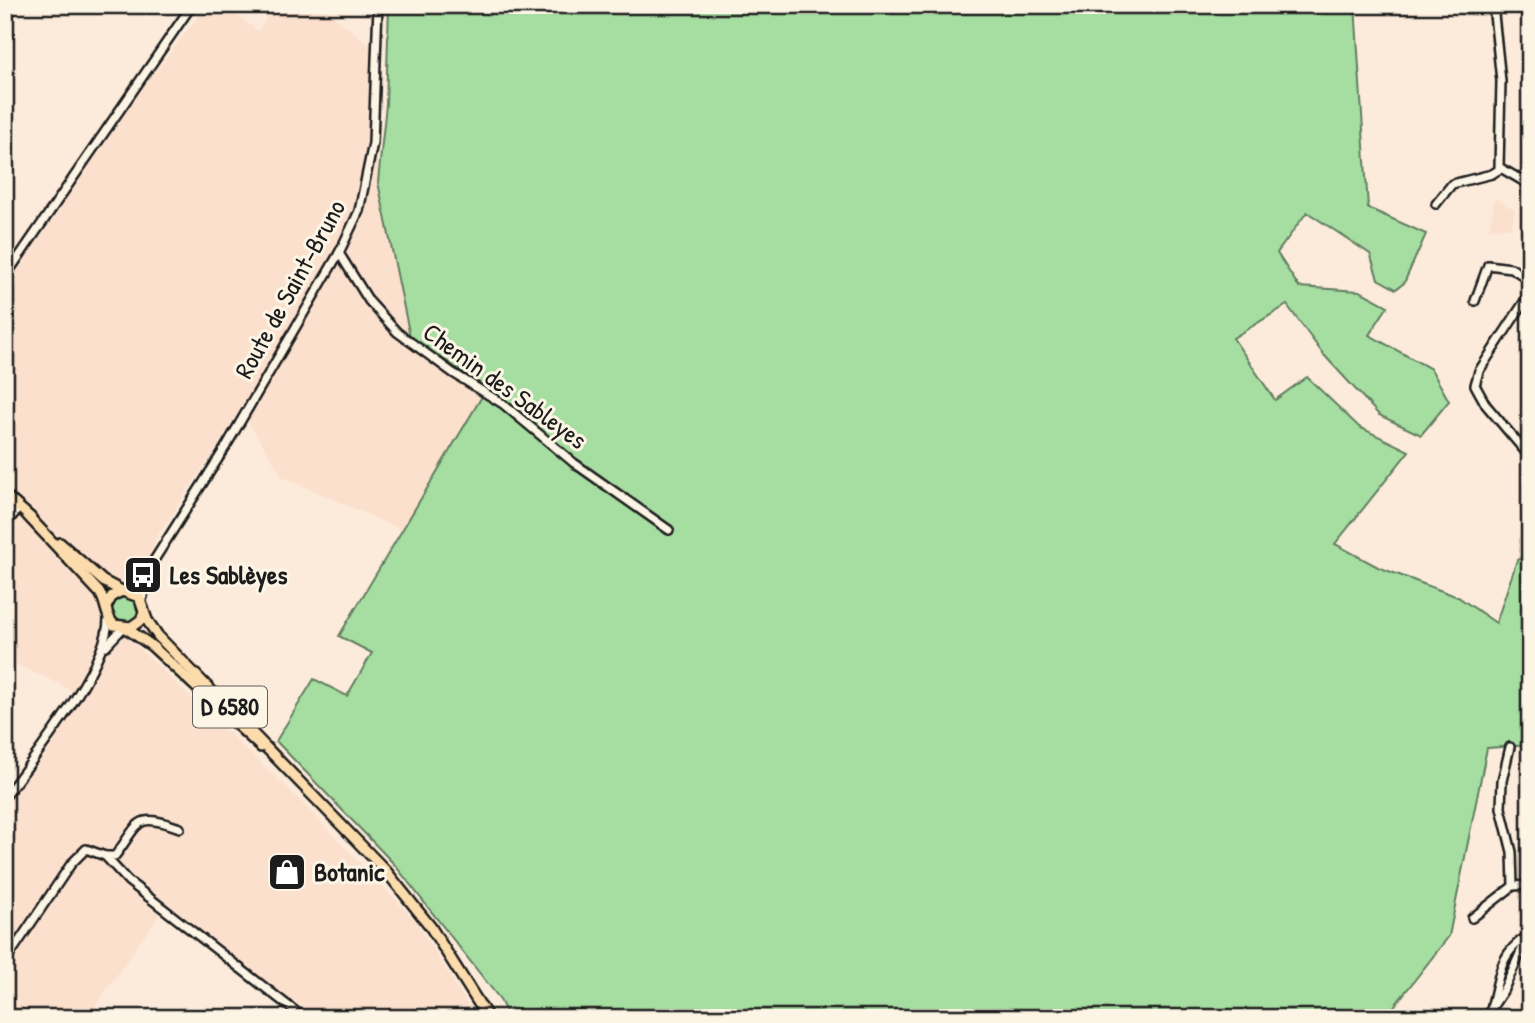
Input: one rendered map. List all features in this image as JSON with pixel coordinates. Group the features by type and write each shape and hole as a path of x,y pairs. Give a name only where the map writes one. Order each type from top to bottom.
{"main road":[{"path":"5,495 103,581 136,594 142,600 144,613 138,623 125,628 108,618 107,605 97,589 28,516"},
{"path":"107,605 112,596 123,591"},
{"name":"D 6580","path":"144,613 164,642 370,853 402,890 450,956 488,1018"},
{"name":"D 6580","path":"125,628 152,646 299,780"}],"street":[{"path":"5,277 192,5"},
{"name":"Route de Saint-Bruno","path":"150,565 225,448 339,253 359,211 370,167 378,5"},
{"path":"1493,5 1501,81 1500,169"},
{"path":"1436,204 1452,184 1500,169 1530,185"},
{"name":"Chemin des Sableyes","path":"339,253 369,301 397,332 453,373 503,404 574,463 668,530"},
{"path":"1475,301 1488,265 1511,268 1530,280"},
{"path":"1530,293 1479,371 1475,385 1486,405 1530,457"},
{"path":"5,525 19,508"},
{"path":"123,591 150,565"},
{"path":"142,600 150,565"},
{"path":"99,655 108,618"},
{"path":"5,797 76,694 99,655 125,628"},
{"path":"1510,747 1502,781 1501,808 1512,852 1513,886"},
{"path":"105,856 115,856 143,819 150,817 180,828"},
{"path":"5,962 78,856 91,849 105,856 128,881 179,923 304,1018"},
{"path":"1472,918 1513,886 1530,885"},
{"path":"1491,1008 1504,956 1510,947 1529,935"},
{"path":"1485,1018 1503,991 1529,935"}],"shaded area":[{"path":"207,5 223,5 258,31 275,5 319,5 374,48 367,112 410,337 487,387 404,531 283,477 241,411 155,540 126,636 292,792 416,921 476,1018 309,1018 164,908 87,1018 5,1018 5,802 84,696 5,659 5,289 137,95"},
{"path":"1495,198 1515,210 1511,228 1489,228"}],"green space":[{"path":"389,5 1355,5 1368,208 1426,234 1404,283 1396,289 1378,279 1370,254 1307,212 1277,253 1299,287 1360,291 1388,306 1369,335 1431,369 1449,401 1421,435 1379,415 1324,355 1287,305 1233,338 1275,400 1307,377 1359,427 1409,451 1335,544 1378,567 1458,597 1496,623 1517,560 1530,553 1530,745 1487,748 1449,936 1385,1018 509,1018 499,998 394,864 276,741 314,679 347,696 372,653 339,636 487,388 410,337 378,182 386,104"},
{"path":"125,597 134,601 138,610 134,619 125,623 116,619 112,610 116,601"}],"place":[{"name":"Les Sablèyes","path":"143,575"},
{"name":"Botanic","path":"287,872"}]}
